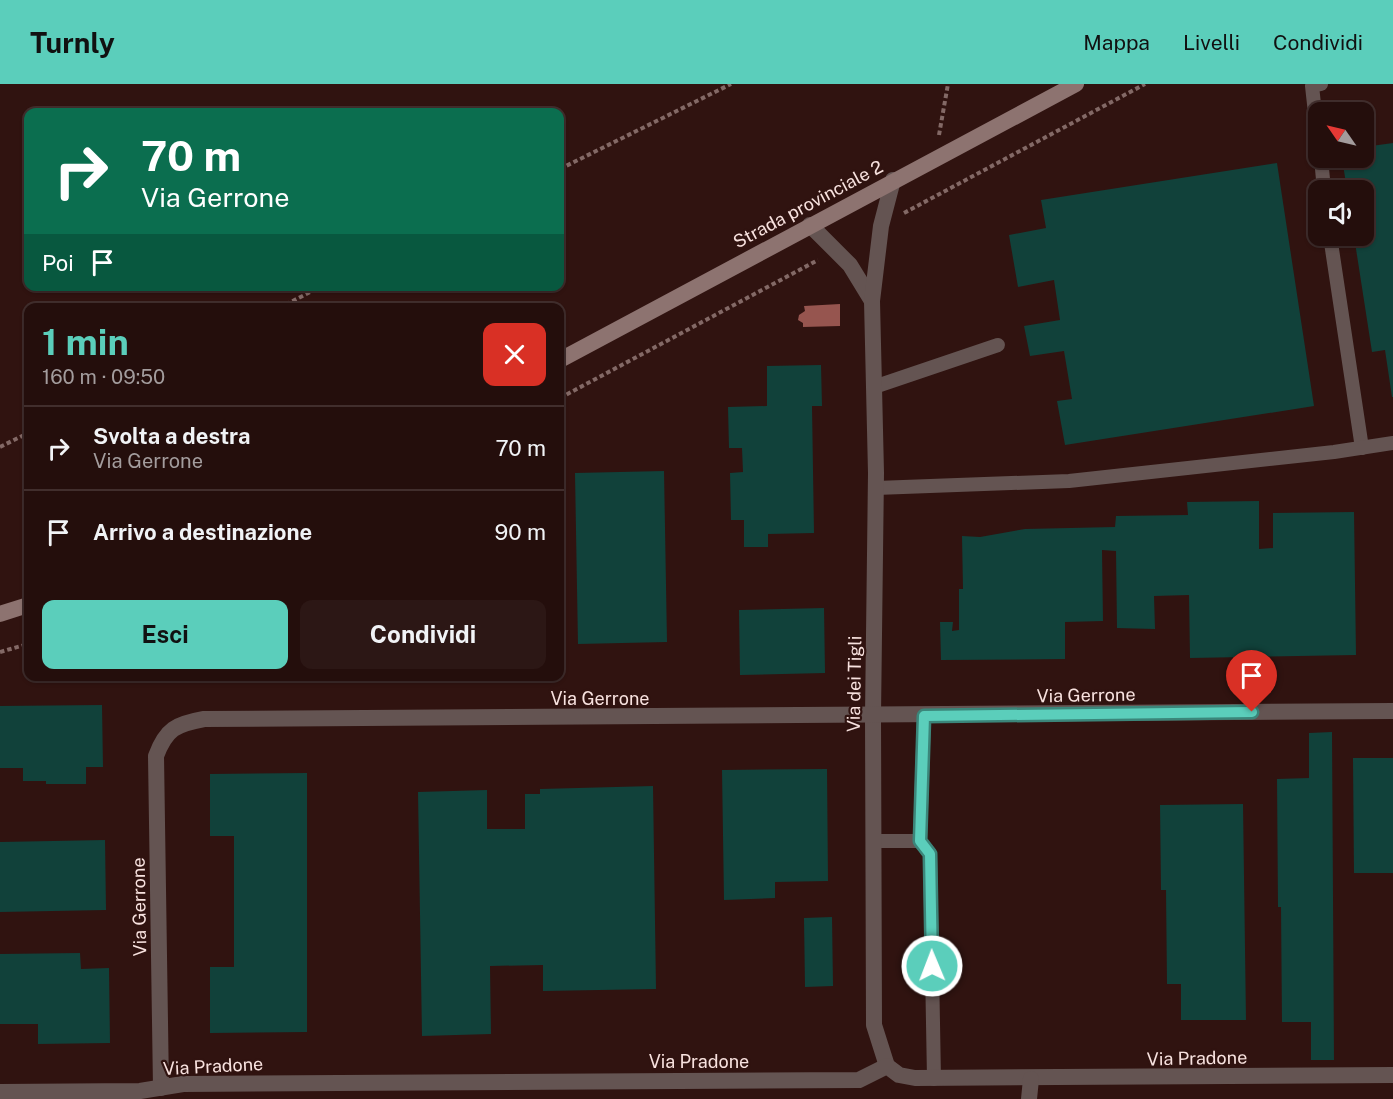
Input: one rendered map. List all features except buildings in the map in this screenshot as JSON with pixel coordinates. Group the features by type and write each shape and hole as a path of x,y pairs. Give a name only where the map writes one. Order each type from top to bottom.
{"main road":[{"name":"Strada provinciale 2","path":"564,358 1076,84"},
{"path":"0,614 24,606"}],"street":[{"name":"Via dei Tigli","path":"887,1066 874,1025 873,716 876,488 872,301 881,226 893,180"},
{"path":"810,225 850,265 872,301"},
{"name":"Via Gerrone","path":"161,1088 156,756 163,738 175,728 191,722 204,719 924,716 1393,711"},
{"name":"Via Pradone","path":"0,1092 140,1091 183,1084 413,1091 859,1080 887,1066 899,1075 915,1078 1393,1075"},
{"path":"1029,1099 1030,1079"}],"lane":[{"path":"1314,102 1312,86 1321,84"},
{"path":"1332,246 1362,448"},
{"path":"874,387 998,345"},
{"path":"876,488 1069,481 1393,443"},
{"path":"924,716 920,841 930,854 934,1078"},
{"path":"873,840 920,841"}],"path":[{"path":"564,167 731,84"},
{"path":"933,159 948,84"},
{"path":"289,303 312,291"},
{"path":"0,447 24,434"},
{"path":"0,652 24,645"}],"shaded area":[{"path":"840,304 840,326 803,327 803,323 798,320 799,315 805,311 804,306"}],"route":[{"path":"932,966 930,854 920,841 924,716 1252,712"}]}
